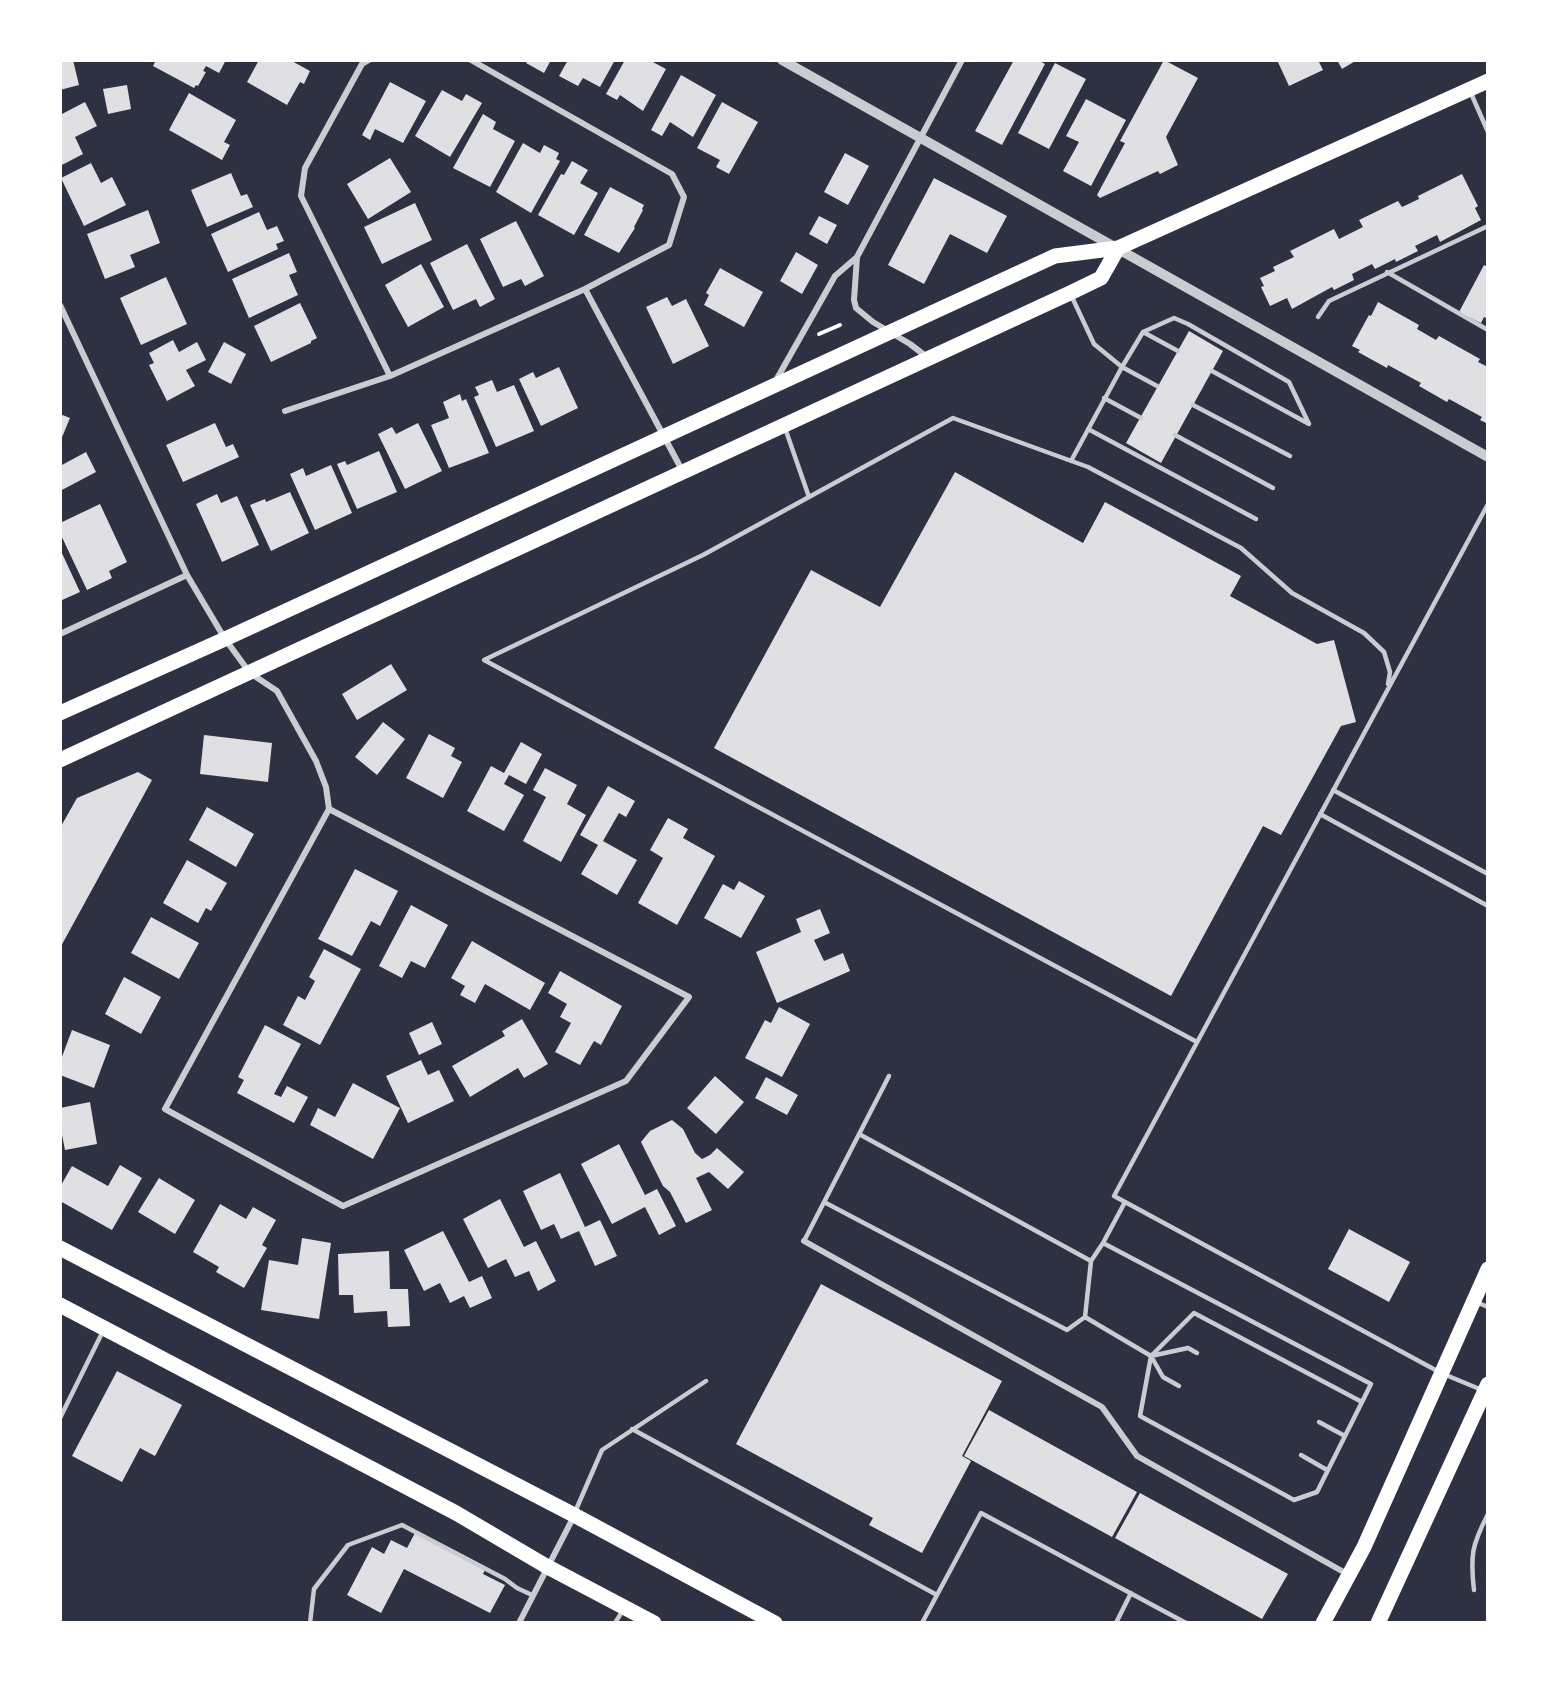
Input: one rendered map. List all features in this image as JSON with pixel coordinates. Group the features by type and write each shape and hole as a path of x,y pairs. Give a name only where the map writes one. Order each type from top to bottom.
{"main road":[{"path":"60,713 772,388 1055,256 1118,248 1488,81"},
{"path":"60,760 1101,278 1118,248"},
{"path":"60,1248 574,1515 775,1623"},
{"path":"1323,1623 1364,1547 1441,1373 1481,1304 1488,1269"},
{"path":"60,1305 456,1513 546,1566 654,1623"},
{"path":"1378,1623 1486,1387"}],"street":[{"path":"369,60 362,64 305,168 301,196 390,376"},
{"path":"285,411 390,376 585,289 669,244 684,198 672,174 471,60"},
{"path":"782,60 1488,458"},
{"path":"772,388 835,276 857,257 962,60"},
{"path":"857,257 854,300 856,308 929,359"},
{"path":"585,289 683,472"},
{"path":"60,306 63,318 188,575 225,639 250,673 277,691 316,761 326,786 329,808 165,1109 343,1206 626,1081 689,997 329,808"},
{"path":"60,634 188,575"},
{"path":"804,1241 1102,1407 1137,1456 1349,1576"},
{"path":"519,1623 546,1566 574,1515"}],"lane":[{"path":"1469,89 1488,132"},
{"path":"1318,317 1329,301 1386,272 1488,226"},
{"path":"1386,272 1488,330"},
{"path":"1070,293 1094,344 1122,367 1157,386"},
{"path":"1071,461 1104,398 1143,332 1174,318 1290,382 1310,424 1212,371"},
{"path":"1143,332 1178,351"},
{"path":"1104,398 1141,418"},
{"path":"1193,405 1290,456"},
{"path":"1197,1042 484,660 703,555 953,418 1088,467 1241,548 1292,593 1364,633 1384,652 1390,672 1387,690"},
{"path":"784,426 809,497"},
{"path":"1088,429 1256,519"},
{"path":"1175,435 1273,488"},
{"path":"1486,1387 1441,1373 1114,1196 1488,504"},
{"path":"1333,790 1488,874"},
{"path":"1320,814 1488,906"},
{"path":"804,1241 890,1076"},
{"path":"859,1134 1092,1260"},
{"path":"824,1202 1067,1330 1085,1317 1092,1260 1125,1202"},
{"path":"1103,1243 1371,1384 1362,1402 1317,1492 1294,1500 1140,1416 1151,1356 1194,1314 1362,1402"},
{"path":"1085,1317 1151,1356 1163,1377 1179,1386"},
{"path":"60,1418 104,1329"},
{"path":"1151,1356 1188,1348 1197,1353"},
{"path":"574,1515 602,1450 706,1381"},
{"path":"1318,1422 1345,1436"},
{"path":"632,1429 937,1595"},
{"path":"1300,1455 1328,1470"},
{"path":"922,1623 981,1513 1186,1623"},
{"path":"1474,1590 1471,1553 1488,1514"},
{"path":"310,1623 314,1589 348,1545 402,1525 532,1595"},
{"path":"1116,1623 1131,1593"},
{"path":"615,1623 624,1607"}],"path":[{"path":"813,338 840,325"}],"building":[{"path":"60,60 73,60 79,85 60,90"},
{"path":"156,60 226,60 219,73 206,66 203,71 206,72 198,86 194,88 153,66"},
{"path":"259,60 290,60 310,71 304,84 300,82 287,105 247,82"},
{"path":"528,60 551,60 544,73 526,63"},
{"path":"568,60 615,60 600,87 583,78 578,86 559,76"},
{"path":"625,60 649,60 666,69 643,111 620,95 617,100 606,94"},
{"path":"1014,60 1038,60 1045,64 1002,145 975,131"},
{"path":"1164,60 1198,78 1166,137 1178,165 1160,174 1158,171 1100,198 1097,195 1125,143 1120,141"},
{"path":"1277,60 1318,60 1323,70 1289,86"},
{"path":"1337,60 1357,60 1342,69"},
{"path":"1055,63 1086,79 1049,149 1018,133"},
{"path":"681,75 716,95 693,137 670,122 662,136 651,130"},
{"path":"390,82 426,101 403,143 375,129 370,140 362,135"},
{"path":"127,85 131,109 108,114 103,89"},
{"path":"442,90 462,101 466,94 482,103 450,157 415,136"},
{"path":"189,93 236,120 224,142 230,145 222,160 169,130"},
{"path":"1086,99 1126,120 1091,186 1063,171 1079,142 1066,136"},
{"path":"85,102 97,126 75,137 83,154 60,166 60,115"},
{"path":"722,102 758,122 729,174 716,167 720,160 697,148"},
{"path":"483,114 496,122 493,129 515,141 490,187 453,168"},
{"path":"523,143 540,153 544,145 559,153 556,159 560,161 531,213 496,192"},
{"path":"845,153 869,166 848,205 824,192"},
{"path":"390,158 411,192 368,219 347,184"},
{"path":"572,161 588,170 580,183 598,193 574,235 538,215 561,174 564,175"},
{"path":"91,163 101,183 112,177 126,205 84,226 61,178"},
{"path":"231,173 241,196 247,194 253,207 207,227 191,190"},
{"path":"1462,174 1478,206 1475,208 1481,220 1440,242 1437,235 1415,246 1418,251 1396,262 1395,259 1375,269 1372,264 1352,274 1354,280 1334,290 1332,287 1292,309 1287,298 1270,306 1261,287 1264,286 1260,278 1275,271 1273,267 1294,257 1290,251 1334,229 1339,239 1363,227 1359,220 1398,201 1402,207 1419,199 1418,196"},
{"path":"934,178 1007,216 987,253 950,234 924,284 888,265"},
{"path":"610,187 644,205 635,228 619,253 584,235"},
{"path":"415,203 432,240 382,264 364,227"},
{"path":"148,210 160,243 130,255 135,267 105,279 87,234"},
{"path":"259,212 267,230 277,226 284,241 276,244 278,249 228,272 211,234"},
{"path":"819,216 837,225 827,244 809,234"},
{"path":"516,221 544,276 525,286 521,279 503,287 480,239"},
{"path":"467,244 495,299 480,307 476,299 453,310 430,263"},
{"path":"796,252 818,265 802,294 780,281"},
{"path":"289,253 297,272 289,275 298,295 249,318 232,279"},
{"path":"421,264 444,307 408,327 385,285"},
{"path":"1484,265 1488,267 1488,319 1484,317 1481,323 1459,312"},
{"path":"720,268 763,292 744,327 704,305 709,295 706,293"},
{"path":"166,277 187,324 141,345 120,298"},
{"path":"667,297 672,306 686,299 709,346 673,364 646,307"},
{"path":"1378,302 1419,325 1417,329 1436,340 1439,336 1480,359 1478,362 1488,367 1488,424 1480,420 1482,417 1449,399 1447,402 1419,386 1421,383 1388,365 1387,368 1358,352 1360,350 1352,346"},
{"path":"300,303 317,338 271,362 254,326"},
{"path":"1189,331 1223,351 1161,463 1126,443"},
{"path":"173,340 179,352 197,342 206,360 186,370 195,386 167,401 149,365 154,363 149,353"},
{"path":"224,342 246,354 231,384 208,372"},
{"path":"559,367 578,408 541,426 519,379 533,372 536,378"},
{"path":"492,380 497,392 514,385 534,431 496,447 474,397 479,395 475,387"},
{"path":"460,394 462,401 466,399 489,453 449,468 431,425 449,418 443,402"},
{"path":"60,414 70,418 60,442"},
{"path":"215,423 226,447 233,444 239,457 183,482 166,445"},
{"path":"418,423 442,471 405,489 378,434 392,427 396,434"},
{"path":"379,451 397,492 357,509 337,464 345,461 347,465"},
{"path":"86,452 96,472 60,491 60,466"},
{"path":"331,465 352,513 315,530 290,474 303,468 306,476"},
{"path":"955,472 1083,543 1105,502 1241,576 1230,596 1317,644 1334,640 1356,722 1341,726 1281,835 1263,826 1171,996 714,748 811,570 880,607"},
{"path":"290,492 309,533 271,551 250,505 265,499 266,502"},
{"path":"217,494 221,503 237,496 259,545 222,562 196,504"},
{"path":"100,504 127,562 109,571 112,578 87,590 60,533 60,523"},
{"path":"60,549 80,592 60,601"},
{"path":"391,664 407,690 357,720 342,694"},
{"path":"383,722 405,739 377,775 355,757"},
{"path":"429,734 455,748 451,756 462,762 443,798 406,778"},
{"path":"204,735 272,743 268,782 200,774"},
{"path":"521,742 542,754 526,784 509,775 504,784 524,795 504,831 467,811 491,766 504,773"},
{"path":"545,768 577,785 567,804 586,815 561,862 523,841 546,797 533,790"},
{"path":"138,772 152,780 60,948 60,828 77,798"},
{"path":"608,786 635,801 626,817 619,813 603,841 637,860 617,895 581,874 598,845 580,835"},
{"path":"207,807 254,834 236,867 189,840"},
{"path":"668,818 688,829 683,838 715,856 677,925 638,903 663,858 650,850"},
{"path":"187,860 227,883 211,911 206,908 198,923 163,903"},
{"path":"355,869 398,891 380,926 371,921 352,956 318,939"},
{"path":"739,881 765,896 741,938 704,918 723,884 734,890"},
{"path":"411,905 448,925 425,968 411,961 402,978 379,966"},
{"path":"820,909 830,933 814,940 824,961 843,953 850,971 777,1003 756,952 801,932 796,919"},
{"path":"151,917 199,943 179,979 131,953"},
{"path":"472,941 545,983 530,1010 485,984 475,1003 460,995 465,986 451,978"},
{"path":"324,949 361,969 320,1045 283,1025 298,996 305,1000 315,981 309,977"},
{"path":"560,971 622,1006 601,1045 594,1041 580,1065 555,1052 571,1023 560,1017 567,1004 548,993"},
{"path":"124,977 161,997 141,1034 105,1014"},
{"path":"779,1007 810,1024 782,1077 745,1058 765,1020 771,1023"},
{"path":"522,1019 548,1064 524,1078 518,1068 470,1097 452,1066 505,1036 502,1031"},
{"path":"432,1022 442,1044 419,1055 409,1033"},
{"path":"265,1025 301,1044 274,1094 281,1097 287,1086 308,1097 294,1123 237,1093 244,1080 238,1077"},
{"path":"72,1030 110,1045 94,1088 60,1075 60,1062"},
{"path":"421,1060 428,1075 439,1070 454,1101 408,1123 386,1076"},
{"path":"715,1076 744,1102 716,1134 687,1108"},
{"path":"766,1077 798,1095 787,1115 755,1098"},
{"path":"353,1083 400,1108 373,1159 310,1125 318,1108 335,1117"},
{"path":"90,1102 97,1144 65,1150 60,1125 60,1108"},
{"path":"672,1120 683,1129 695,1153 702,1159 717,1148 744,1172 728,1189 709,1172 696,1178 712,1210 686,1223 670,1192 663,1186 641,1142 650,1131"},
{"path":"619,1144 645,1195 657,1189 676,1226 659,1235 645,1207 612,1224 581,1164"},
{"path":"120,1165 142,1178 112,1230 60,1201 60,1187 72,1166 108,1186"},
{"path":"560,1173 585,1227 600,1220 617,1256 595,1266 579,1231 561,1239 554,1224 541,1230 523,1191"},
{"path":"159,1178 195,1200 175,1234 138,1212"},
{"path":"500,1199 524,1247 536,1241 556,1281 538,1291 529,1271 515,1277 506,1259 488,1268 463,1219"},
{"path":"220,1204 246,1219 253,1207 276,1220 262,1245 267,1248 244,1288 216,1272 219,1267 193,1252"},
{"path":"1349,1229 1410,1262 1389,1302 1328,1269"},
{"path":"443,1231 469,1282 482,1276 492,1298 470,1308 464,1296 450,1303 440,1283 424,1291 404,1250"},
{"path":"302,1238 331,1243 319,1319 261,1310 269,1260 298,1265"},
{"path":"389,1251 390,1289 408,1289 410,1326 388,1327 387,1311 354,1313 353,1295 339,1295 338,1254"},
{"path":"821,1284 1002,1381 962,1456 971,1461 922,1553 869,1525 873,1518 736,1444"},
{"path":"117,1371 182,1405 155,1456 140,1448 122,1482 72,1456"},
{"path":"989,1410 1137,1492 1112,1537 964,1456"},
{"path":"1140,1493 1288,1574 1262,1619 1115,1538"},
{"path":"415,1533 485,1570 483,1574 505,1585 490,1613 404,1569 381,1613 347,1595 372,1547 384,1554 391,1540 407,1548"}]}
